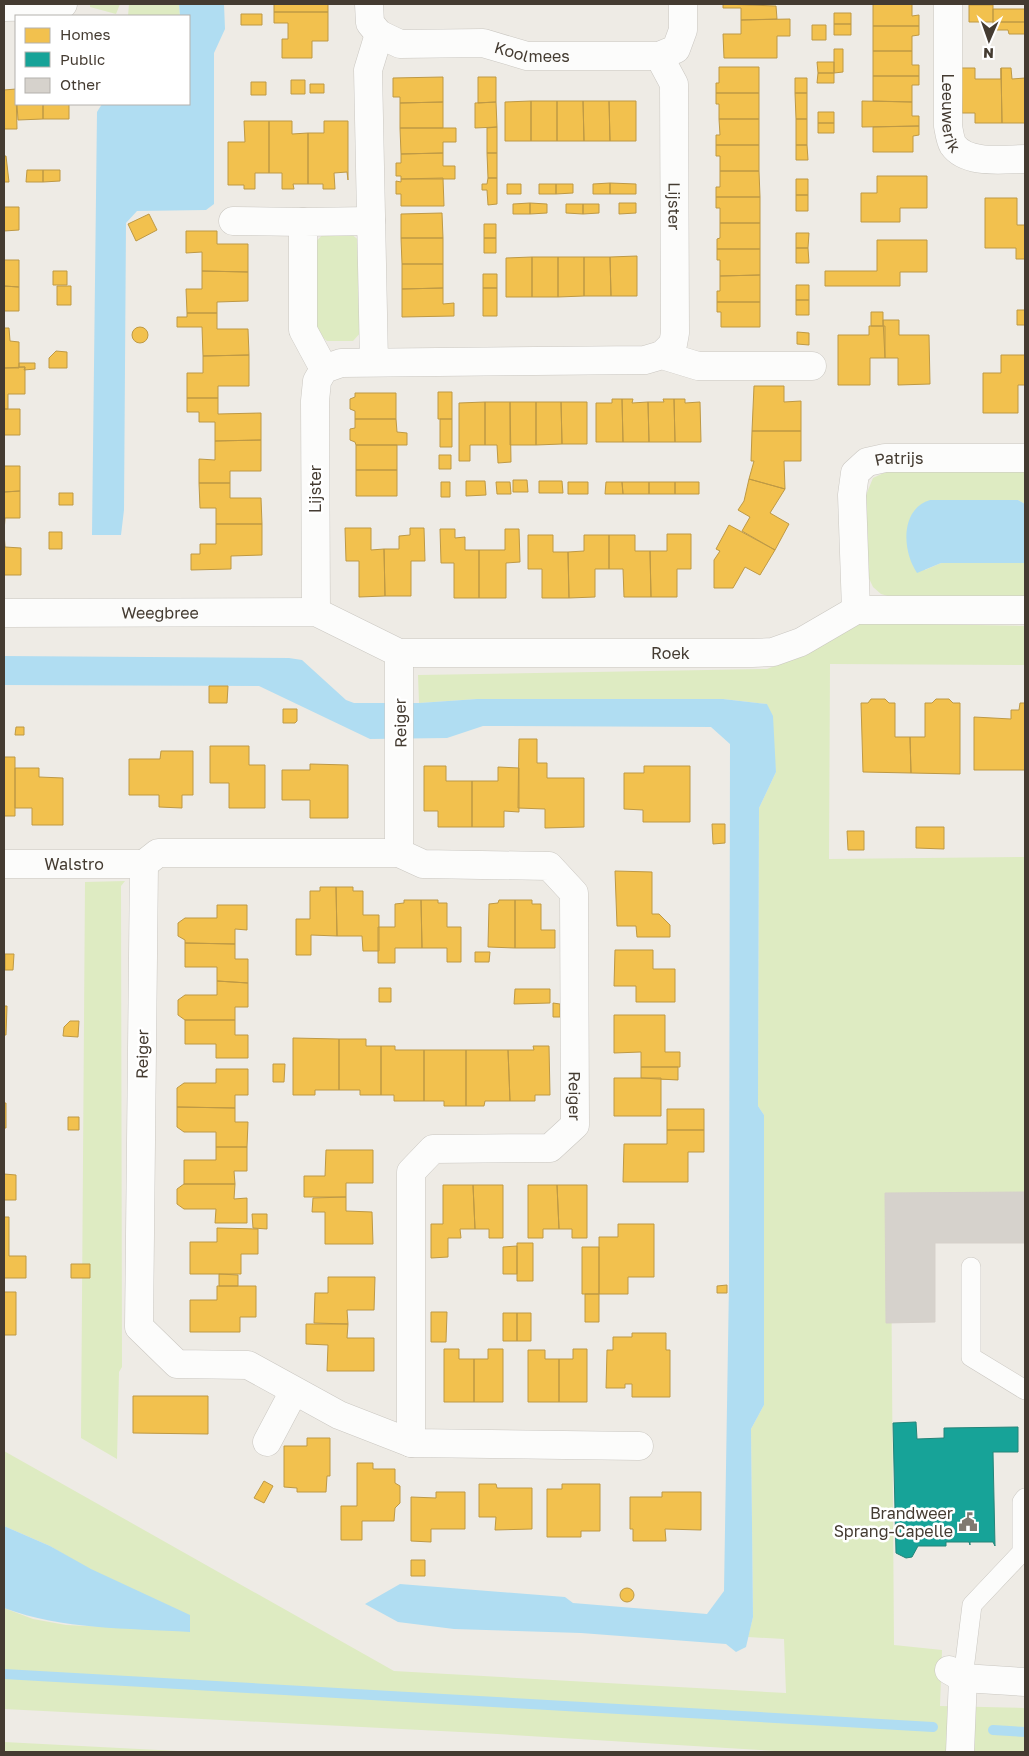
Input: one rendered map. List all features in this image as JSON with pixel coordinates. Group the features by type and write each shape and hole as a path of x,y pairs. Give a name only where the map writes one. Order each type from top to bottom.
{"street":[{"path":"4,7 58,6 63,4"},
{"path":"369,4 370,23 379,34 368,70 374,362"},
{"path":"659,56 676,49 683,30 683,4"},
{"name":"Leeuwerik","path":"948,4 948,126 953,145 965,155 985,159 1025,159"},
{"name":"Koolmees","path":"379,34 400,44 483,43 527,56 659,56"},
{"name":"Lijster","path":"659,56 674,84 675,333 673,344 662,355"},
{"path":"233,221 371,222"},
{"path":"303,222 303,330 324,369 342,363 645,360 662,355 698,366 812,366"},
{"name":"Lijster","path":"316,612 315,401 317,381 324,369"},
{"name":"Patrijs","path":"856,610 852,495 855,473 867,462 885,458 1025,458"},
{"path":"856,610 1025,610"},
{"name":"Roek","path":"316,612 399,653 773,652 802,642 856,610"},
{"name":"Weegbree","path":"4,613 316,612"},
{"name":"Reiger","path":"399,653 401,738 399,853"},
{"name":"Reiger","path":"410,1443 411,1172 432,1149 550,1148 575,1124 574,893 550,866 423,864 399,853 158,853 144,864 139,1327 177,1364 248,1366 339,1415 410,1443 639,1446"},
{"name":"Walstro","path":"4,864 144,864"},
{"path":"267,1442 294,1391"},
{"path":"960,1752 956,1674 1025,1682"}],"lane":[{"path":"971,1267 972,1357 1025,1390"},
{"path":"956,1674 972,1606 1022,1552 1022,1502 1025,1498"}],"green space":[{"path":"90,4 120,4 116,14 90,7"},
{"path":"129,4 179,4 180,15 128,15"},
{"path":"325,232 349,232 362,243 362,331 353,341 327,341 312,328 311,247"},
{"path":"890,470 1025,470 1025,504 1018,500 930,500 925,570 941,563 1025,563 1025,597 891,597 881,594 873,587 866,572 866,495 873,478"},
{"path":"860,623 1025,626 1025,665 830,664 829,859 1025,857 1025,1240 891,1241 894,1645 942,1650 940,1706 1025,1708 1025,1752 792,1752 480,1733 4,1709 4,1608 33,1619 66,1625 190,1631 50,1546 4,1526 4,1451 394,1671 786,1693 784,1639 748,1637 753,1617 751,1429 764,1405 764,1115 758,1106 759,808 776,772 767,704 723,699 477,699 419,703 418,675 767,669 790,660"},
{"path":"125,881 121,886 122,1367 119,1372 117,1459 81,1438 85,882"},
{"path":"4,1742 197,1752 4,1752"}],"water":[{"path":"179,4 224,4 225,29 214,53 214,204 206,210 137,211 126,223 124,510 121,535 92,535 97,112 101,105 190,105 190,15 180,15"},
{"path":"930,500 1018,500 1025,504 1025,563 941,563 917,573 908,554 907,532 913,512 920,505"},
{"path":"4,656 289,658 302,660 346,700 354,703 419,703 477,699 723,699 767,704 773,716 776,772 759,808 758,1106 764,1115 764,1405 751,1429 753,1617 746,1647 736,1652 726,1644 581,1633 454,1629 398,1622 365,1604 400,1584 565,1597 573,1603 707,1614 724,1591 729,1283 730,744 711,727 483,726 447,738 370,739 259,686 4,685"},
{"path":"4,1526 50,1546 91,1569 190,1615 190,1632 72,1624 26,1615 4,1608"}],"building: Homes":[{"path":"274,4 328,4 328,12 274,12"},
{"path":"723,4 776,6 777,19 741,20 741,8 723,8"},
{"path":"873,4 912,4 912,16 919,15 919,26 873,26"},
{"path":"969,5 993,5 993,22 969,22"},
{"path":"993,9 1025,9 1025,22 993,22"},
{"path":"274,12 328,12 328,41 312,41 312,58 282,58 282,39 288,39 288,23 274,23"},
{"path":"834,13 851,13 851,24 834,24"},
{"path":"241,14 262,14 262,25 241,25"},
{"path":"790,19 790,36 777,36 777,58 724,58 723,34 741,34 741,20"},
{"path":"993,22 1025,22 1025,34 1009,34 1008,30 993,30"},
{"path":"834,24 851,24 851,35 834,35"},
{"path":"812,25 826,25 826,40 812,40"},
{"path":"873,26 919,26 919,35 912,36 912,51 873,51"},
{"path":"834,49 843,49 843,72 834,73"},
{"path":"873,51 912,51 912,65 919,65 919,76 873,76"},
{"path":"817,62 834,62 834,73 818,73"},
{"path":"719,67 759,67 759,93 716,93 716,83 719,83"},
{"path":"961,68 975,68 975,79 1001,79 1001,68 1002,123 975,123 975,113 962,113"},
{"path":"1001,68 1011,68 1012,79 1025,78 1025,123 1002,123"},
{"path":"818,73 834,73 834,83 817,83"},
{"path":"873,76 919,76 919,85 912,85 912,102 873,101"},
{"path":"443,77 443,102 400,103 400,97 393,97 393,78"},
{"path":"478,77 496,77 496,102 478,103"},
{"path":"795,78 807,78 807,93 795,93"},
{"path":"291,80 305,80 305,94 291,94"},
{"path":"251,82 266,82 266,95 251,95"},
{"path":"310,84 324,84 324,93 310,93"},
{"path":"15,89 17,129 4,129 4,90"},
{"path":"716,93 759,93 759,119 719,119 719,104 716,104"},
{"path":"795,93 807,93 807,119 796,119"},
{"path":"531,101 557,101 557,141 531,141"},
{"path":"531,101 531,141 505,141 505,102"},
{"path":"557,101 583,101 584,141 557,141"},
{"path":"583,101 609,101 610,141 584,141"},
{"path":"609,101 636,101 636,141 610,141"},
{"path":"862,101 912,102 912,116 919,116 919,126 862,127"},
{"path":"443,102 443,128 400,128 400,103"},
{"path":"496,102 497,127 475,128 475,103"},
{"path":"17,105 43,105 43,119 18,120"},
{"path":"43,105 69,105 69,119 43,119"},
{"path":"818,112 834,112 834,123 818,123"},
{"path":"719,119 759,119 759,145 716,145 716,135 720,135"},
{"path":"796,119 807,119 807,145 796,145"},
{"path":"244,121 269,121 269,173 255,173 255,189 244,189 244,185 228,185 228,142 245,142"},
{"path":"269,121 292,121 292,134 308,133 308,184 293,184 294,189 282,189 282,173 269,173"},
{"path":"324,121 348,121 348,180 347,172 334,173 335,189 323,189 323,184 308,184 308,133 324,133"},
{"path":"818,123 834,123 834,133 818,133"},
{"path":"919,126 919,135 913,136 913,152 873,152 873,127"},
{"path":"497,127 497,153 487,153 487,128"},
{"path":"400,128 456,128 456,142 443,142 443,153 401,154"},
{"path":"716,145 759,145 759,171 720,171 720,156 716,156"},
{"path":"796,145 807,145 808,160 796,160"},
{"path":"443,153 443,166 455,166 455,179 401,179 401,176 396,176 396,163 401,163 401,154"},
{"path":"487,153 497,153 497,178 488,178"},
{"path":"4,156 6,156 9,182 4,182"},
{"path":"27,170 43,170 43,182 26,182"},
{"path":"43,170 60,170 60,181 43,182"},
{"path":"720,171 759,171 760,197 716,197 716,187 720,187"},
{"path":"877,176 927,176 927,208 900,208 900,222 861,222 861,193 877,193"},
{"path":"443,178 444,206 401,206 401,194 396,194 396,181 401,182 401,179"},
{"path":"488,178 497,178 497,204 488,205 487,190 482,190 482,184 487,184"},
{"path":"796,179 808,179 808,195 796,195"},
{"path":"610,183 636,184 636,194 610,194"},
{"path":"610,183 610,194 593,194 593,184"},
{"path":"507,184 521,184 521,194 507,194"},
{"path":"539,184 556,184 556,194 539,194"},
{"path":"556,184 573,184 573,193 556,194"},
{"path":"796,195 808,195 808,211 796,211"},
{"path":"716,197 760,197 760,223 720,223 720,208 716,208"},
{"path":"985,198 1017,198 1017,225 1025,225 1025,259 1016,259 1016,248 985,248"},
{"path":"530,203 547,204 547,213 530,214"},
{"path":"530,203 530,214 513,214 513,204"},
{"path":"619,203 636,203 636,213 619,214"},
{"path":"566,204 583,204 583,214 566,213"},
{"path":"583,204 599,204 599,213 583,214"},
{"path":"4,207 19,207 19,230 4,231"},
{"path":"442,213 443,238 401,238 401,214"},
{"path":"149,214 157,230 136,241 128,224"},
{"path":"720,223 760,223 760,249 717,249 717,239 720,238"},
{"path":"484,224 496,224 496,238 484,238"},
{"path":"186,231 217,231 217,244 248,244 248,272 202,271 202,252 186,253"},
{"path":"796,233 809,233 808,248 796,248"},
{"path":"401,238 443,238 443,264 402,264"},
{"path":"484,238 496,238 496,253 484,253"},
{"path":"877,240 927,240 927,272 900,272 900,286 825,286 825,271 877,271"},
{"path":"796,248 808,248 809,263 796,263"},
{"path":"717,249 760,249 760,275 720,276 720,260 717,260"},
{"path":"637,256 637,296 611,296 610,257"},
{"path":"532,257 532,297 506,297 506,258"},
{"path":"532,257 558,257 558,297 532,297"},
{"path":"558,257 584,257 584,296 558,297"},
{"path":"584,257 610,257 611,296 584,296"},
{"path":"4,260 19,260 19,287 4,286"},
{"path":"402,264 443,264 443,288 402,289"},
{"path":"53,271 67,271 67,285 53,285"},
{"path":"202,271 248,272 248,301 217,302 217,313 187,313 186,289 202,289"},
{"path":"483,274 497,274 497,288 483,288"},
{"path":"760,275 760,302 717,302 717,291 720,291 720,276"},
{"path":"796,285 809,285 809,300 796,300"},
{"path":"4,286 19,287 19,311 4,311"},
{"path":"57,286 71,286 71,305 57,305"},
{"path":"443,288 443,304 454,303 454,316 402,317 402,289"},
{"path":"483,288 497,288 497,316 483,316"},
{"path":"796,300 809,300 809,315 796,315"},
{"path":"717,302 760,302 760,327 721,327 721,312 717,312"},
{"path":"1017,310 1025,310 1025,325 1017,325"},
{"path":"871,312 883,312 883,326 871,326"},
{"path":"187,313 217,313 217,329 248,329 249,355 203,356 202,327 177,327 177,317 187,317"},
{"path":"883,320 899,320 899,335 929,335 930,384 898,385 898,358 885,358"},
{"path":"869,326 885,326 885,358 870,358 870,385 838,385 838,335 869,335"},
{"path":"140,327 146,329 148,335 146,341 140,343 134,341 132,335 134,329"},
{"path":"4,328 9,328 10,341 19,342 19,368 4,368"},
{"path":"797,332 809,333 809,345 797,344"},
{"path":"56,351 67,352 67,368 49,368 49,358"},
{"path":"249,355 249,386 218,386 218,398 187,398 187,373 203,373 203,356"},
{"path":"1001,355 1025,355 1025,385 1018,385 1018,413 983,413 983,373 1001,373"},
{"path":"19,363 35,363 35,369 24,370 25,367 19,367"},
{"path":"25,367 25,394 8,394 8,409 4,409 4,368"},
{"path":"754,386 784,386 784,402 801,401 801,431 752,431"},
{"path":"438,392 452,392 452,419 438,419"},
{"path":"355,393 396,393 396,419 355,419 355,411 350,409 350,399 355,397"},
{"path":"187,398 218,398 218,414 261,413 261,440 215,441 215,422 199,422 199,412 187,412"},
{"path":"612,399 622,399 623,442 596,442 596,403 612,403"},
{"path":"622,399 633,399 632,403 648,402 649,442 623,442"},
{"path":"663,399 674,399 675,442 649,442 648,402 664,402"},
{"path":"674,399 685,399 685,403 700,402 701,442 675,442"},
{"path":"485,402 485,445 470,445 470,461 459,461 459,403"},
{"path":"485,402 510,402 511,462 498,463 497,445 485,445"},
{"path":"510,402 536,402 536,445 510,445"},
{"path":"536,402 561,402 562,444 536,445"},
{"path":"561,402 587,402 587,444 562,444"},
{"path":"4,409 20,409 20,435 4,435"},
{"path":"355,419 396,419 397,432 407,433 407,445 356,445 355,442 350,440 350,429 355,428"},
{"path":"440,419 452,419 452,447 440,447"},
{"path":"752,431 801,431 801,461 784,461 785,489 749,479 754,461 751,461"},
{"path":"261,440 261,471 230,471 230,483 199,483 199,459 215,460 215,441"},
{"path":"356,445 397,445 397,470 356,470"},
{"path":"439,455 451,455 451,469 439,469"},
{"path":"4,466 20,466 20,491 4,492"},
{"path":"356,470 397,470 397,496 356,496"},
{"path":"749,479 785,489 770,513 789,524 775,550 742,531 750,517 738,510 744,501"},
{"path":"513,480 527,480 528,492 513,492"},
{"path":"466,481 485,481 486,495 466,496"},
{"path":"539,481 562,481 563,493 539,493"},
{"path":"441,482 450,482 450,497 441,497"},
{"path":"496,482 510,482 511,494 497,494"},
{"path":"568,482 588,482 588,494 568,494"},
{"path":"606,482 622,482 623,494 605,494"},
{"path":"622,482 649,482 649,494 623,494"},
{"path":"649,482 675,482 675,494 649,494"},
{"path":"675,482 699,482 699,494 675,494"},
{"path":"199,483 230,483 230,498 261,498 262,524 216,524 216,508 200,508"},
{"path":"20,491 20,518 5,518 4,532 4,492"},
{"path":"59,493 73,493 73,505 59,505"},
{"path":"216,524 262,524 262,555 231,556 231,569 191,570 191,554 200,554 200,544 216,544"},
{"path":"729,525 775,550 760,575 745,567 733,588 714,588 714,560 720,551 716,549"},
{"path":"345,528 371,528 371,550 384,549 385,596 359,597 359,561 346,561"},
{"path":"410,528 424,528 425,561 411,561 411,596 385,596 384,549 399,549 399,536 410,535"},
{"path":"440,529 455,529 455,538 465,537 465,550 479,550 479,598 454,598 454,563 441,563"},
{"path":"505,529 519,529 520,562 506,563 506,598 479,598 479,550 505,550"},
{"path":"4,532 5,547 21,548 21,575 4,575"},
{"path":"49,532 62,532 62,549 49,549"},
{"path":"667,534 691,534 691,569 677,569 677,597 651,597 650,551 667,551"},
{"path":"528,535 553,535 553,552 568,552 569,598 542,598 542,569 528,569"},
{"path":"584,535 609,535 609,569 595,569 595,597 569,598 568,552 584,551"},
{"path":"609,535 635,535 635,551 650,551 651,597 624,597 623,569 609,569"},
{"path":"209,686 228,686 227,703 209,703"},
{"path":"871,699 885,699 889,703 895,703 895,737 910,737 911,773 863,772 861,703 868,703"},
{"path":"936,699 949,699 953,703 960,703 960,774 911,773 910,737 925,737 925,703 932,703"},
{"path":"1020,703 1025,703 1025,770 974,770 974,717 1011,719 1011,710 1019,710"},
{"path":"283,709 297,709 297,721 295,723 283,723"},
{"path":"16,727 24,727 24,735 15,735"},
{"path":"519,739 537,739 537,763 547,763 547,778 584,778 584,827 545,828 545,809 518,808"},
{"path":"210,746 249,746 249,765 265,765 265,808 229,808 229,783 210,783"},
{"path":"161,751 193,751 193,795 182,795 182,808 159,807 159,795 129,795 129,759 160,759"},
{"path":"4,757 15,757 15,816 4,816"},
{"path":"310,764 348,765 348,818 310,818 310,800 282,800 282,770 310,770"},
{"path":"424,766 446,766 446,781 472,781 472,827 438,827 438,811 424,811"},
{"path":"644,766 690,766 690,822 643,822 643,810 624,809 624,773 644,773"},
{"path":"498,767 519,768 519,812 504,811 504,827 472,827 472,781 498,781"},
{"path":"15,768 39,768 39,777 63,778 63,825 32,825 32,808 15,808"},
{"path":"712,824 725,824 725,843 713,844"},
{"path":"916,827 944,827 944,849 916,848"},
{"path":"847,831 864,831 864,850 848,850"},
{"path":"615,871 652,872 652,914 659,914 670,925 670,937 637,937 636,926 617,926"},
{"path":"320,887 336,887 337,936 311,935 311,955 296,955 296,919 310,919 310,891 320,891"},
{"path":"336,887 353,887 353,891 363,891 363,915 379,915 379,951 363,951 362,936 337,936"},
{"path":"404,900 421,900 422,948 395,948 395,963 378,963 378,927 395,927 395,904 404,903"},
{"path":"421,900 438,900 438,903 447,903 447,927 461,927 461,962 447,962 447,948 422,948"},
{"path":"499,900 515,900 515,948 488,947 489,904 498,903"},
{"path":"515,900 532,900 532,904 541,904 541,930 555,930 555,948 515,948"},
{"path":"217,905 247,905 247,930 235,929 235,944 185,943 185,940 178,936 178,923 185,918 217,918"},
{"path":"185,943 235,944 235,959 248,959 248,983 217,981 217,967 185,967"},
{"path":"615,950 653,950 653,969 675,969 675,1002 636,1002 636,986 614,986"},
{"path":"475,952 490,952 489,962 475,962"},
{"path":"5,954 14,954 13,970 5,970"},
{"path":"217,981 248,983 248,1007 235,1007 235,1020 185,1020 178,1015 178,1000 185,995 217,995"},
{"path":"379,988 391,988 391,1002 379,1002"},
{"path":"515,989 550,989 550,1003 514,1004"},
{"path":"553,1003 560,1004 560,1017 553,1017"},
{"path":"4,1006 7,1006 6,1035 4,1035"},
{"path":"614,1015 665,1015 665,1052 680,1052 680,1067 641,1067 641,1052 614,1053"},
{"path":"185,1020 235,1020 235,1035 248,1035 248,1058 216,1058 216,1044 185,1044"},
{"path":"70,1021 79,1021 78,1037 63,1036 64,1027"},
{"path":"293,1038 339,1039 339,1090 315,1090 315,1095 293,1095"},
{"path":"339,1039 366,1039 366,1046 381,1046 381,1095 360,1095 360,1090 339,1090"},
{"path":"381,1046 395,1046 395,1050 424,1050 424,1101 394,1101 394,1095 381,1095"},
{"path":"533,1046 549,1046 550,1095 535,1095 535,1101 510,1101 508,1050 534,1050"},
{"path":"424,1050 466,1050 466,1106 444,1106 444,1101 424,1101"},
{"path":"466,1050 508,1050 510,1101 485,1101 484,1106 466,1106"},
{"path":"273,1064 285,1064 284,1082 273,1082"},
{"path":"641,1067 678,1067 678,1080 641,1078"},
{"path":"216,1069 248,1069 248,1095 235,1095 235,1108 177,1107 177,1088 184,1083 216,1083"},
{"path":"614,1078 661,1078 661,1116 614,1116"},
{"path":"4,1103 6,1103 6,1128 4,1128"},
{"path":"177,1107 235,1108 235,1122 248,1122 247,1147 216,1147 216,1132 184,1132 177,1127"},
{"path":"667,1109 704,1109 704,1130 667,1130"},
{"path":"68,1117 79,1117 79,1130 68,1130"},
{"path":"667,1130 704,1130 704,1152 688,1152 688,1182 623,1182 624,1144 667,1144"},
{"path":"216,1147 247,1147 247,1171 234,1171 235,1184 184,1184 184,1160 216,1160"},
{"path":"326,1150 373,1150 373,1183 346,1183 346,1197 304,1197 304,1176 325,1176"},
{"path":"4,1174 16,1175 16,1200 4,1200"},
{"path":"184,1184 235,1184 234,1199 247,1198 247,1223 215,1223 216,1209 184,1209 177,1204 177,1189"},
{"path":"443,1185 473,1185 475,1229 460,1229 461,1238 448,1238 448,1257 431,1258 431,1224 443,1224"},
{"path":"473,1185 503,1185 503,1238 489,1238 489,1229 475,1229"},
{"path":"528,1185 557,1185 559,1229 543,1229 543,1238 528,1238"},
{"path":"557,1185 587,1185 587,1238 572,1238 572,1229 559,1229"},
{"path":"346,1197 346,1211 372,1212 373,1244 325,1244 325,1212 312,1212 313,1198"},
{"path":"252,1214 267,1214 267,1229 253,1228"},
{"path":"4,1217 9,1217 9,1256 26,1256 26,1278 4,1278"},
{"path":"618,1224 654,1224 654,1277 628,1277 628,1294 599,1294 599,1237 618,1237"},
{"path":"217,1228 258,1229 258,1254 241,1254 241,1274 190,1274 190,1242 217,1242"},
{"path":"517,1243 533,1243 533,1281 517,1281"},
{"path":"517,1246 517,1274 503,1274 503,1247"},
{"path":"582,1247 599,1247 599,1294 582,1294"},
{"path":"71,1264 90,1264 90,1278 71,1278"},
{"path":"219,1274 238,1275 238,1286 219,1286"},
{"path":"328,1277 375,1277 374,1310 347,1310 348,1324 314,1323 315,1293 328,1293"},
{"path":"727,1285 727,1293 717,1293 717,1286"},
{"path":"217,1286 256,1286 256,1317 240,1317 240,1332 190,1332 190,1300 217,1300"},
{"path":"4,1292 16,1292 16,1335 4,1335"},
{"path":"585,1294 599,1294 599,1322 585,1322"},
{"path":"431,1312 447,1312 446,1342 431,1342"},
{"path":"503,1313 517,1313 517,1341 503,1341"},
{"path":"517,1313 531,1313 531,1341 517,1341"},
{"path":"306,1324 348,1324 347,1338 374,1338 374,1371 327,1371 328,1345 306,1344"},
{"path":"632,1333 666,1333 666,1350 670,1350 670,1397 632,1397 632,1384 625,1384 625,1388 606,1388 607,1350 613,1350 613,1337 632,1337"},
{"path":"444,1349 459,1349 459,1359 474,1359 474,1402 444,1402"},
{"path":"488,1349 503,1349 503,1402 474,1402 474,1359 488,1359"},
{"path":"573,1349 587,1349 587,1402 559,1402 559,1359 573,1359"},
{"path":"528,1350 545,1350 545,1359 559,1359 559,1402 528,1402"},
{"path":"133,1396 208,1396 208,1434 133,1433"},
{"path":"307,1438 330,1438 330,1476 327,1476 326,1492 297,1492 297,1488 284,1487 284,1446 307,1446"},
{"path":"357,1463 373,1463 373,1469 395,1469 395,1483 400,1486 400,1503 395,1508 394,1521 362,1521 362,1540 341,1540 341,1506 357,1506"},
{"path":"264,1481 273,1486 264,1503 254,1498"},
{"path":"479,1484 496,1484 497,1488 532,1488 532,1529 495,1530 496,1517 479,1517"},
{"path":"562,1484 600,1484 600,1531 581,1531 581,1537 547,1537 547,1489 562,1489"},
{"path":"436,1492 465,1492 465,1529 431,1529 431,1542 411,1541 411,1497 436,1498"},
{"path":"662,1492 701,1492 701,1530 665,1529 666,1541 633,1541 633,1529 630,1529 630,1497 662,1497"},
{"path":"411,1560 425,1560 425,1576 411,1576"},
{"path":"624,1588 630,1588 634,1595 630,1602 624,1602 620,1598 620,1592"}],"building: Public":[{"path":"916,1422 917,1439 944,1438 944,1428 1018,1427 1018,1452 993,1452 995,1546 993,1542 970,1542 970,1545 969,1542 946,1542 946,1546 918,1546 912,1557 906,1558 896,1553 893,1423"}],"building: Other":[{"path":"1025,1192 1025,1243 935,1243 935,1322 886,1323 885,1193"}],"waterway":[{"path":"4,1674 933,1727"},
{"path":"993,1730 1025,1732"}],"place":[{"name":"Brandweer Sprang-Capelle","path":"968,1522"}]}
